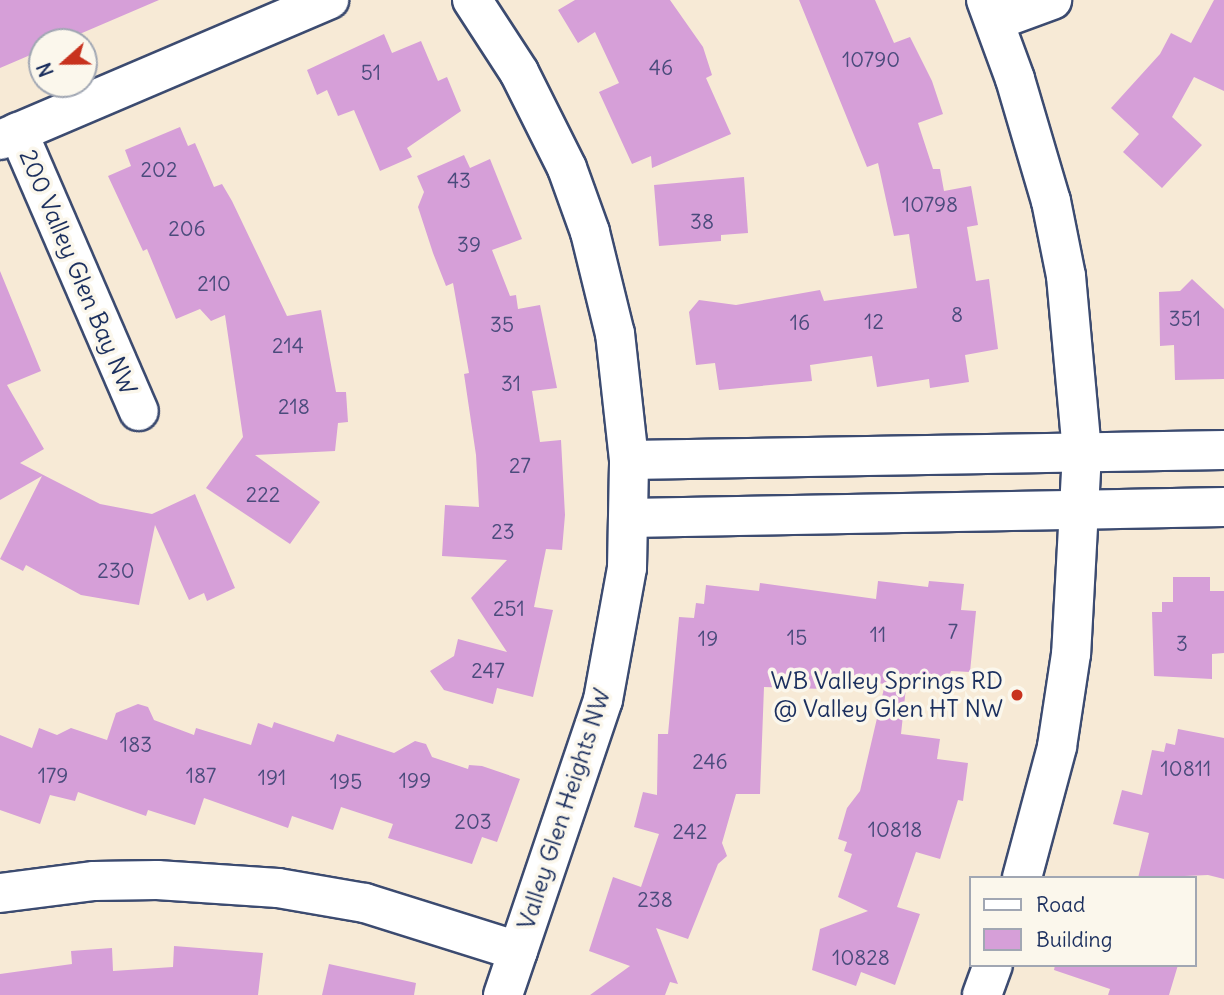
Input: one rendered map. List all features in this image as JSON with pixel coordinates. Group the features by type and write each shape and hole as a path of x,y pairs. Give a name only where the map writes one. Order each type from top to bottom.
{"street":[{"path":"9,136 329,0"},
{"name":"Valley Glen Heights NW","path":"0,892 145,880 278,888 365,903 518,951 603,700 627,568 629,460 615,334 590,232 567,168 519,72 472,0"},
{"path":"1023,876 1056,747 1071,654 1082,510 1082,453 1066,276 1051,201 990,11 1052,0"},
{"name":"200 Valley Glen Bay NW","path":"9,136 139,411"},
{"path":"629,460 1224,450"},
{"path":"629,518 1224,508"},
{"path":"503,995 518,951"},
{"path":"982,995 992,967"}],"building":[{"path":"0,0 159,0 94,28 28,28 28,56 0,68"},
{"path":"575,0 670,0 703,47 712,75 706,78 731,134 652,168 651,156 632,164 599,92 619,83 595,32 578,43 558,10"},
{"path":"799,0 875,0 894,43 910,37 932,81 943,114 918,123 933,169 940,169 944,191 971,186 978,225 967,227 976,281 989,279 998,349 965,355 969,382 930,388 929,379 877,387 872,356 810,365 812,381 719,390 715,363 696,365 689,312 699,300 736,305 820,290 824,301 917,288 909,234 894,236 878,163 867,167"},
{"path":"1214,0 1224,0 1224,91 1194,77 1172,117 1202,145 1162,188 1123,152 1139,134 1111,108 1160,54 1171,33 1191,43"},
{"path":"384,34 392,53 421,41 438,81 447,77 461,111 407,148 412,157 380,171 354,110 338,116 327,90 317,95 307,70"},
{"path":"180,127 188,146 195,143 214,187 222,184 232,201 287,316 321,310 336,392 346,392 348,422 338,423 335,451 255,455 320,502 290,544 206,488 243,437 225,315 211,321 200,309 176,319 147,249 143,251 108,176 131,166 125,150"},
{"path":"464,155 470,168 490,159 522,239 492,250 510,296 516,295 518,309 540,305 557,388 532,391 540,442 561,440 565,515 562,550 546,549 534,607 553,610 533,697 497,688 493,704 444,690 430,671 454,656 458,639 507,652 471,598 507,560 442,556 445,505 479,507 476,455 464,374 469,373 453,283 446,286 433,253 418,207 424,192 417,176"},
{"path":"744,177 748,233 721,235 721,241 659,246 654,185"},
{"path":"0,271 41,371 7,385 44,449 20,463 100,504 152,514 195,494 235,588 207,601 204,593 189,600 155,525 139,605 81,595 26,565 23,571 0,559 42,476 0,500"},
{"path":"1192,279 1224,309 1224,379 1175,380 1174,345 1160,346 1159,292 1180,291"},
{"path":"1173,577 1210,577 1210,591 1224,591 1224,653 1212,654 1212,679 1154,676 1152,612 1162,612 1162,602 1173,602"},
{"path":"878,581 928,587 929,581 964,584 961,610 976,611 970,672 951,671 947,682 907,678 901,734 940,739 937,759 968,763 963,801 958,800 940,859 916,852 897,907 920,914 895,985 861,972 856,986 812,970 820,929 868,911 838,897 852,854 844,851 847,842 838,839 847,808 860,791 885,684 825,677 824,689 764,687 760,794 736,794 722,843 727,856 718,864 688,939 656,928 678,984 670,982 665,995 590,995 630,966 589,951 613,877 641,887 659,834 634,827 643,792 657,795 658,734 668,734 679,617 694,618 696,603 704,604 706,585 759,591 760,583 876,599"},
{"path":"138,704 148,707 154,720 194,735 196,728 251,745 258,723 272,728 274,722 334,742 337,734 394,753 415,741 426,744 432,757 468,769 469,765 482,766 520,779 497,842 482,837 472,864 388,838 393,824 341,807 333,830 292,816 288,828 204,798 195,825 148,810 146,816 78,792 75,801 50,795 40,824 0,810 0,735 32,748 39,728 57,735 71,728 107,740 116,713"},
{"path":"1178,729 1224,738 1224,879 1208,875 1138,876 1149,833 1113,824 1122,790 1142,795 1152,750 1164,752 1166,743 1175,745"},
{"path":"174,946 263,953 258,995 0,995 0,974 72,964 71,951 112,948 113,971 173,967"},
{"path":"329,964 416,983 414,995 322,995"},
{"path":"1055,967 1177,967 1169,995 1108,995 1110,989 1054,970"}],"place":[{"name":"WB Valley Springs RD @ Valley Glen HT NW","path":"1017,695"}]}
